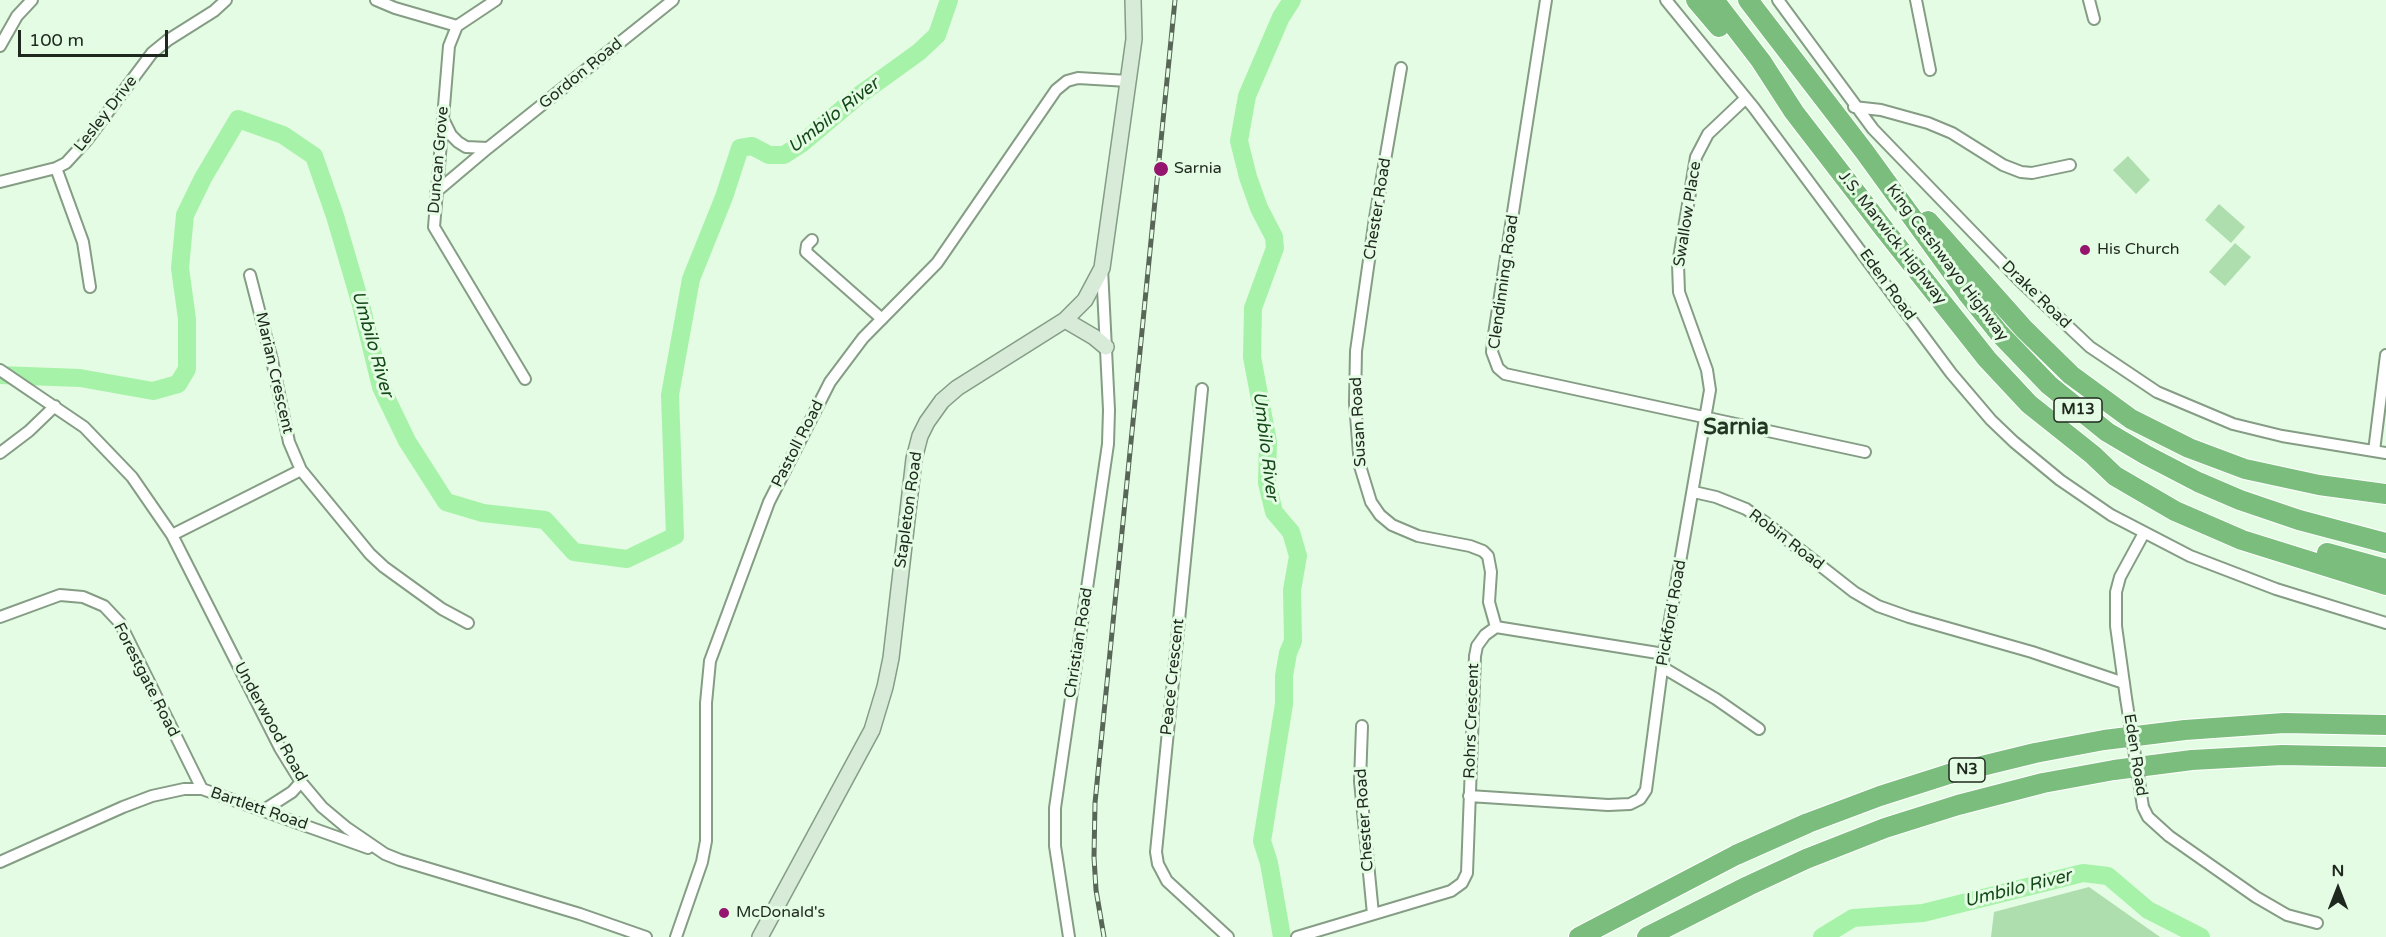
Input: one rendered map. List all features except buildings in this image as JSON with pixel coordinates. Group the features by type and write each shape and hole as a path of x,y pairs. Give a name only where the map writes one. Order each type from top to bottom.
{"highway":[{"path":"1696,0 1794,112"},
{"name":"J.S. Marwick Highway","path":"1714,0 1761,61 1794,112 1987,359 2029,404 2093,455"},
{"name":"J.S. Marwick Highway","path":"1748,0 1864,151"},
{"path":"1864,151 2025,329 2072,375 2131,418 2189,448 2245,469 2319,485 2386,494"},
{"name":"King Cetshwayo Highway","path":"1864,151 1967,293 1999,333 2049,386 2079,411 2146,455 2240,500 2299,520 2386,543"},
{"path":"2093,455 2123,481 2156,501 2195,520 2242,540 2386,585"},
{"name":"M13","path":"2093,455 2161,491 2234,524 2386,569"},
{"name":"N3","path":"1579,937 1736,855 1798,827 1880,796 1949,774 2035,753 2104,740 2185,730 2284,723 2386,725"},
{"name":"N3","path":"1647,937 1806,859 1885,828 1958,805 2043,783 2114,770 2192,760 2282,754 2386,757"}],"main road":[{"name":"Stapleton Road","path":"761,936 875,719 891,658 914,459 920,436 927,422 942,401 957,388 1065,320 1085,300 1102,268 1134,39 1133,0"},
{"path":"1065,320 1106,347"}],"street":[{"path":"0,46 17,16 32,0"},
{"name":"Lesley Drive","path":"0,182 56,168 66,163 81,148 152,53 214,11 226,0"},
{"path":"376,0 395,8 457,26 496,0"},
{"name":"Gordon Road","path":"436,192 673,0"},
{"name":"Clendinning Road","path":"1546,0 1493,341 1494,362 1505,374 1865,452"},
{"name":"Eden Road","path":"1666,0 1746,98 1951,373 1991,420 2060,480 2111,515 2224,570 2386,623"},
{"name":"Drake Road","path":"1778,0 1872,129 2019,280 2090,347 2157,392 2233,424 2282,436 2386,453"},
{"path":"1916,0 1930,70"},
{"path":"2089,0 2094,19"},
{"name":"Duncan Grove","path":"457,26 449,45 434,220 438,236 525,379"},
{"name":"Chester Road","path":"1356,351 1375,218 1401,68"},
{"name":"Pastoll Road","path":"676,937 702,862 706,841 706,703 710,661 769,502 830,382 863,338 948,248 1056,90 1067,81 1078,78 1128,81"},
{"name":"Swallow Place","path":"1707,416 1710,382 1679,292 1678,264 1696,156 1707,134 1746,98"},
{"path":"1854,107 1902,115 1952,133 2003,165 2021,172 2032,173 2070,165"},
{"path":"442,116 451,135 458,142 466,147 488,148"},
{"path":"56,168 83,242 90,287"},
{"path":"812,240 807,245 806,252 882,319"},
{"name":"Christian Road","path":"1069,937 1055,846 1055,808 1106,469 1109,410 1102,268"},
{"name":"Marian Crescent","path":"250,276 272,360 289,442 301,470 370,554 384,567 442,609 468,623"},
{"name":"Susan Road","path":"1356,351 1355,403 1360,466 1371,502 1380,515 1401,530 1482,551 1491,562 1491,616 1496,627"},
{"path":"2374,451 2386,355"},
{"name":"Underwood Road","path":"0,370 84,427 132,477 172,535 280,748 301,782 322,807 347,828 385,854 414,866 580,914 646,937"},
{"name":"Peace Crescent","path":"1202,389 1156,852 1158,864 1167,881 1228,937"},
{"path":"0,453 29,431 55,406"},
{"name":"Pickford Road","path":"1630,804 1640,799 1649,779 1664,654 1707,416"},
{"path":"172,535 301,470"},
{"name":"Robin Road","path":"1694,492 1716,497 1746,509 1870,602 1909,617 2032,652 2124,683"},
{"name":"Eden Road","path":"2144,533 2120,577 2116,592 2116,626 2143,807 2148,817 2169,836 2260,900 2288,915 2317,923"},
{"name":"Forestgate Road","path":"0,617 60,595 83,597 104,606 120,623 202,789"},
{"path":"1496,627 1664,654"},
{"name":"Rohrs Crescent","path":"1496,627 1485,635 1477,646 1475,656 1469,796 1608,805 1630,804"},
{"path":"1662,667 1716,699 1759,729"},
{"name":"Chester Road","path":"1362,726 1360,781 1373,914"},
{"path":"264,810 286,796 301,782"},
{"name":"Bartlett Road","path":"0,862 152,796 184,789 202,789 385,854"},
{"path":"1301,936 1451,891 1461,883 1467,873 1469,796"}],"green space":[{"path":"2128,156 2150,180 2136,194 2113,170"},
{"path":"2219,204 2245,227 2231,243 2205,220"},
{"path":"2235,243 2251,257 2225,286 2209,272"},
{"path":"2089,887 2160,937 1991,937 1994,912"}],"waterway":[{"name":"Umbilo River","path":"0,375 80,378 153,391 178,384 187,369 187,319 180,268 185,215 203,178 238,119 283,135 314,156 335,216 361,305 381,387 407,441 446,502 483,513 545,520 574,552 627,559 675,536 670,395 691,279 724,197 740,148 752,146 769,155 784,155 801,144 858,96 919,52 937,35 949,0"},
{"name":"Umbilo River","path":"1282,937 1269,863 1262,841 1284,704 1284,676 1288,653 1293,641 1292,590 1298,556 1291,532 1274,512 1267,483 1268,442 1252,357 1253,308 1275,248 1274,237 1259,208 1239,141 1247,96 1281,17 1292,0"},
{"name":"Umbilo River","path":"1822,937 1853,918 1923,913 2083,873 2108,876 2148,910 2201,937"}],"railway":[{"path":"1104,937 1096,890 1095,803 1175,0"}],"place":[{"name":"Sarnia","path":"1161,169"},
{"name":"His Church","path":"2085,250"},
{"name":"McDonald's","path":"724,913"}],"district":[{"name":"Sarnia","path":"1736,428"}]}
